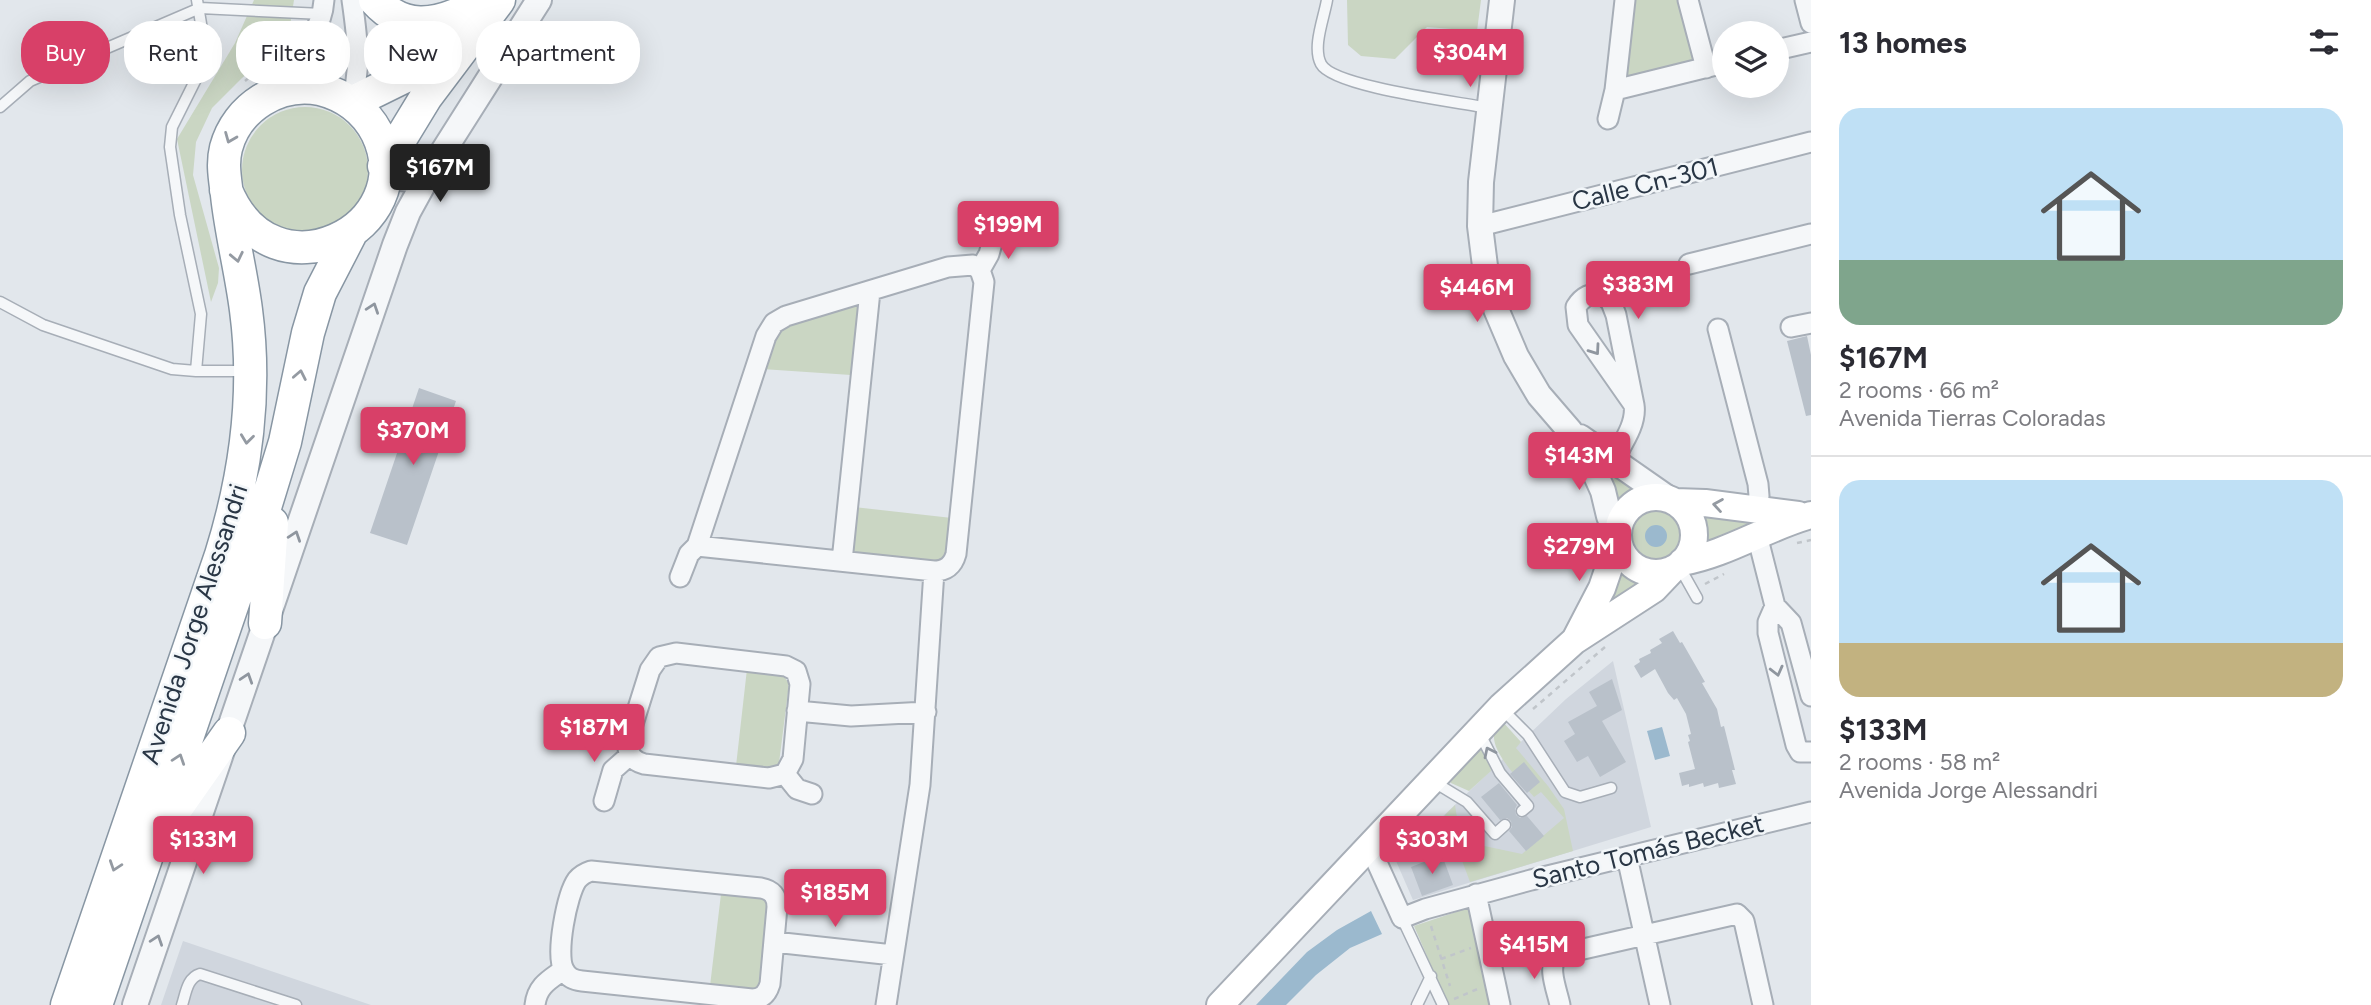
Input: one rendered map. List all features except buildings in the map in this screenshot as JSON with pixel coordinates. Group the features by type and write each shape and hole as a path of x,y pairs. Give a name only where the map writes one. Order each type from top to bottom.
{"highway":[{"path":"375,0 392,15 421,22 443,21 482,3"},
{"path":"351,103 416,71 482,3"},
{"name":"Avenida Jorge Alessandri","path":"96,1005 275,476 320,293 351,233 373,208 380,193 384,171 482,3"},
{"name":"Avenida Jorge Alessandri","path":"67,1005 231,523 246,449 250,371 246,312 223,164 229,138 243,115 252,92 302,87 327,91 361,111 377,134 384,171"},
{"name":"Avenida Jorge Alessandri","path":"226,190 239,215 248,225 278,243 312,248 351,233"},
{"path":"265,623 275,476"},
{"path":"149,847 229,733"}],"main road":[{"path":"1222,1004 1430,780 1479,730 1509,715 1574,641 1602,588 1618,527 1625,512 1637,501 1653,497 1705,503 1758,533"},
{"path":"1574,641 1654,589 1691,549 1694,534 1686,512 1672,501"},
{"path":"1617,538 1629,562 1642,571 1658,573 1709,556 1758,533 1811,524"}],"street":[{"path":"351,103 359,66 352,0"},
{"path":"135,1005 408,212 430,172 539,0"},
{"path":"1502,0 1481,182 1480,226 1489,285 1505,333 1539,395 1570,431 1590,462 1603,491 1617,538"},
{"path":"1608,119 1615,90 1625,0"},
{"path":"1688,0 1712,59"},
{"path":"1805,0 1811,23"},
{"path":"252,92 312,38 323,7"},
{"path":"1789,47 1811,42"},
{"path":"1615,90 1712,67"},
{"name":"Calle Cn-301","path":"1480,226 1811,142"},
{"path":"384,171 413,179 430,172"},
{"path":"1689,264 1811,234"},
{"path":"980,270 989,254 994,236"},
{"path":"680,577 689,554 697,546 769,329 786,316 958,265 973,265 980,270 984,282 956,554 948,568 934,571 697,546"},
{"path":"842,561 870,291"},
{"path":"1603,491 1632,423 1634,405 1614,307 1604,295 1584,297 1576,307 1578,325 1634,405"},
{"path":"1791,327 1811,323"},
{"path":"1718,329 1758,484 1758,533 1775,606 1791,623 1811,696"},
{"path":"1570,431 1672,501"},
{"path":"886,1005 916,821 926,712 934,571"},
{"path":"1775,606 1768,622 1768,633 1796,745 1800,752 1811,752"},
{"path":"676,653 792,668 796,671 800,680 793,759 785,774 769,778 644,764 630,755 628,740 650,670 655,660 664,654 676,653"},
{"path":"797,711 851,716 926,712"},
{"path":"604,801 614,770 630,755"},
{"path":"785,774 797,789 812,794"},
{"name":"Santo Tomás Becket","path":"1402,918 1476,894 1811,812"},
{"path":"1369,845 1402,918"},
{"path":"1627,857 1660,1005"},
{"path":"591,871 766,889 773,893 777,902 766,1000 582,981 571,978 563,970 561,958 568,905 576,881 591,871"},
{"path":"1476,894 1500,1005"},
{"path":"1560,1005 1552,964 1557,955 1734,914 1741,915 1744,920 1763,1005"},
{"path":"774,942 893,955"},
{"path":"534,1005 536,994 542,985 563,970"}],"lane":[{"path":"1328,0 1319,57 1322,67 1334,76 1367,86 1490,108"},
{"path":"196,371 201,314 180,215 170,147 172,127 201,69 205,47 198,4"},
{"path":"0,107 30,81 198,4 323,7"},
{"path":"0,302 43,325 172,369 250,371"},
{"path":"1678,565 1695,594"},
{"path":"1509,715 1528,735 1564,792 1580,797 1611,788"},
{"path":"1479,730 1500,773 1528,806 1522,811"},
{"path":"1430,780 1467,802 1495,834 1505,825"},
{"path":"1402,918 1443,1005"},
{"path":"182,1005 190,982 200,974 296,1005"},
{"path":"1416,1005 1431,976"}],"path":[{"path":"252,92 257,84"},
{"path":"1758,533 1811,524"},
{"path":"1695,594 1727,572"},
{"path":"1509,715 1609,644"},
{"path":"1425,909 1450,985"},
{"path":"1441,959 1486,942"},
{"path":"1456,1005 1454,999 1495,983"}],"shaded area":[{"path":"1613,661 1651,827 1413,900 1396,861 1566,699"},
{"path":"183,941 371,1005 161,1005"}],"green space":[{"path":"254,0 294,0 291,21 245,21"},
{"path":"1347,0 1481,0 1477,31 1427,27 1395,59 1361,56 1348,45"},
{"path":"1630,0 1680,0 1693,63 1631,82 1621,75"},
{"path":"236,41 236,84 212,108 196,142 193,175 219,268 218,283 211,302 177,139 210,84 222,84 222,65"},
{"path":"305,107 329,112 350,125 363,146 368,170 363,194 350,215 329,228 305,233 281,228 260,215 247,194 242,170 247,146 260,125 281,112"},
{"path":"860,304 851,375 761,369 775,328"},
{"path":"1615,469 1635,489 1624,496 1618,505 1612,486"},
{"path":"1650,506 1662,506 1677,514 1685,529 1685,541 1677,556 1662,564 1650,564 1635,556 1627,541 1627,529 1635,514"},
{"path":"854,507 952,518 947,564 854,553 850,545"},
{"path":"1702,516 1748,521 1749,524 1704,549 1705,528"},
{"path":"1621,571 1644,583 1602,614"},
{"path":"747,669 782,673 789,684 779,763 772,770 736,766"},
{"path":"1502,721 1521,742 1516,748 1564,809 1573,851 1470,882 1445,815 1455,805 1458,824 1475,844 1522,854 1564,818 1541,792 1534,797 1503,760 1494,735 1495,729"},
{"path":"1481,749 1490,763 1491,771 1469,791 1451,783 1450,781"},
{"path":"721,894 768,900 758,991 710,986"},
{"path":"1471,907 1492,1005 1448,1005 1414,926"}],"water":[{"path":"1656,525 1664,528 1667,536 1664,544 1656,547 1648,544 1645,536 1648,528"},
{"path":"1662,727 1670,756 1655,760 1647,731"},
{"path":"1371,911 1382,934 1350,948 1316,975 1286,1005 1256,1005 1307,952 1337,930"}]}
